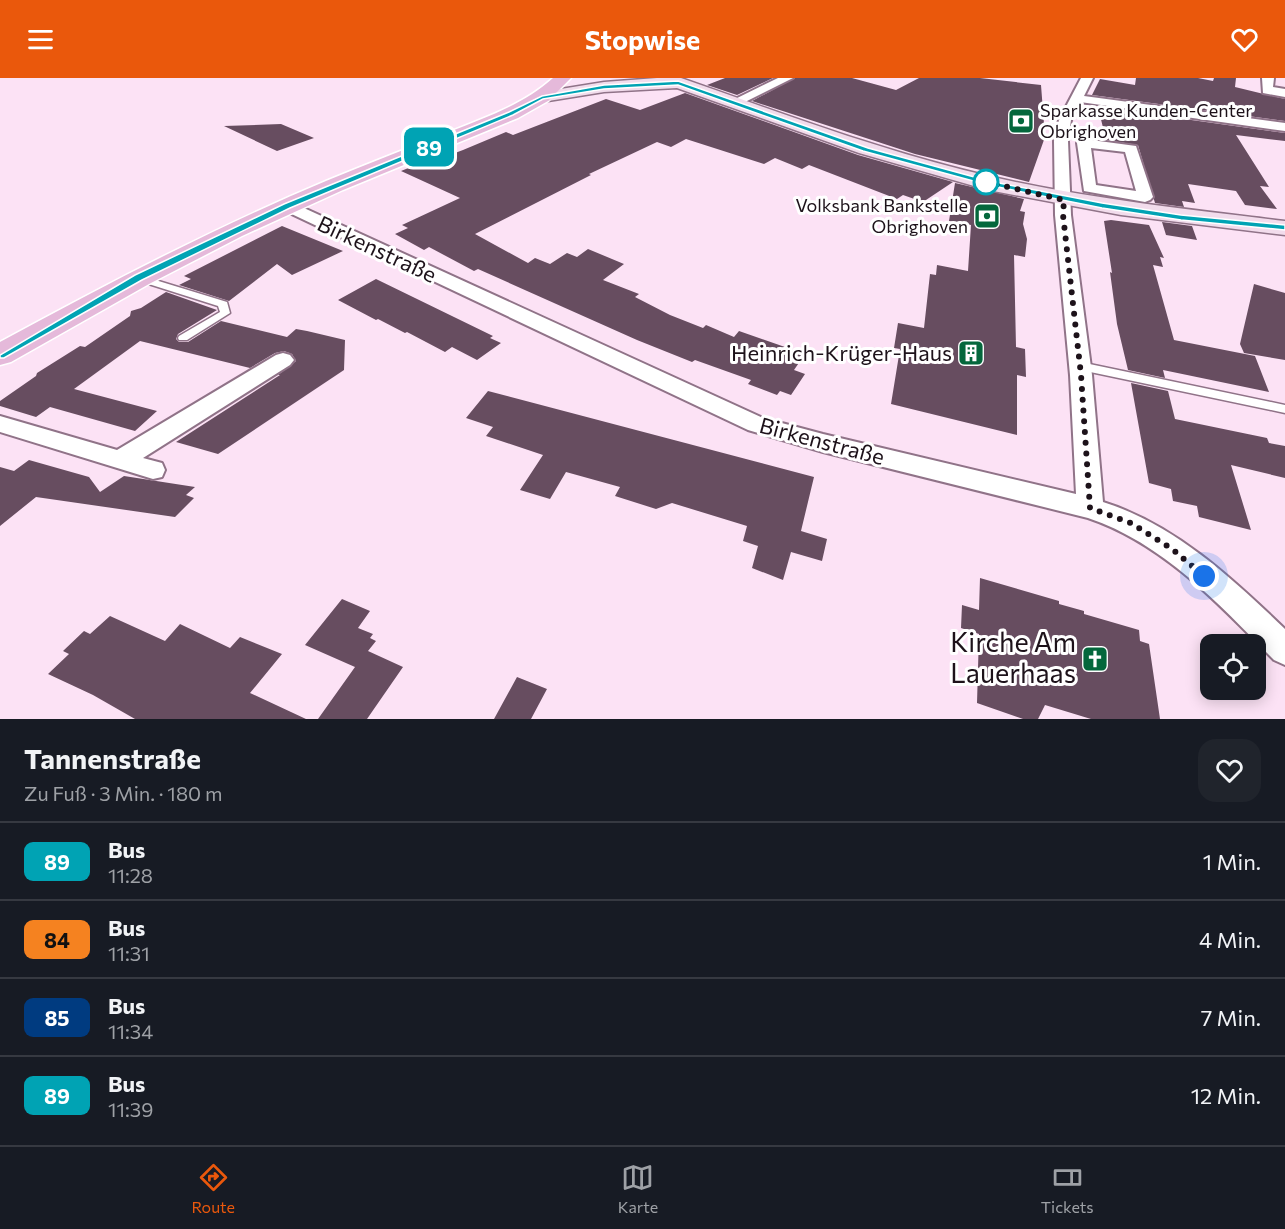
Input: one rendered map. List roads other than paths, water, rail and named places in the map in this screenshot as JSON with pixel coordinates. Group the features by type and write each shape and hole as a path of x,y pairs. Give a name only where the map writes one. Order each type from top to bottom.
{"main road":[{"path":"0,356 139,278 287,206 511,114 542,98 563,78"}],"street":[{"path":"733,103 788,78"},
{"path":"1087,78 1065,120 1061,141 1063,215 1080,366 1090,508"},
{"path":"1268,78 1268,90 1285,93"},
{"path":"542,98 604,87 672,81 917,165 1064,200 1181,217 1285,228"},
{"path":"1075,98 1285,127"},
{"path":"1084,143 1131,149 1145,197 1089,188 1084,143"},
{"name":"Birkenstraße","path":"287,206 756,424 823,443 1090,508 1131,523 1172,549 1220,589 1285,650"},
{"path":"120,460 283,360"},
{"path":"0,424 153,470"}],"lane":[{"path":"139,278 223,304 225,313 183,338"},
{"path":"1080,366 1285,409"}],"place":[{"name":"Sparkasse Kunden-Center Obrighoven","path":"1021,121"},
{"name":"Volksbank Bankstelle Obrighoven","path":"987,216"},
{"name":"Heinrich-Krüger-Haus","path":"971,353"},
{"name":"Kirche Am Lauerhaas","path":"1095,659"}]}
